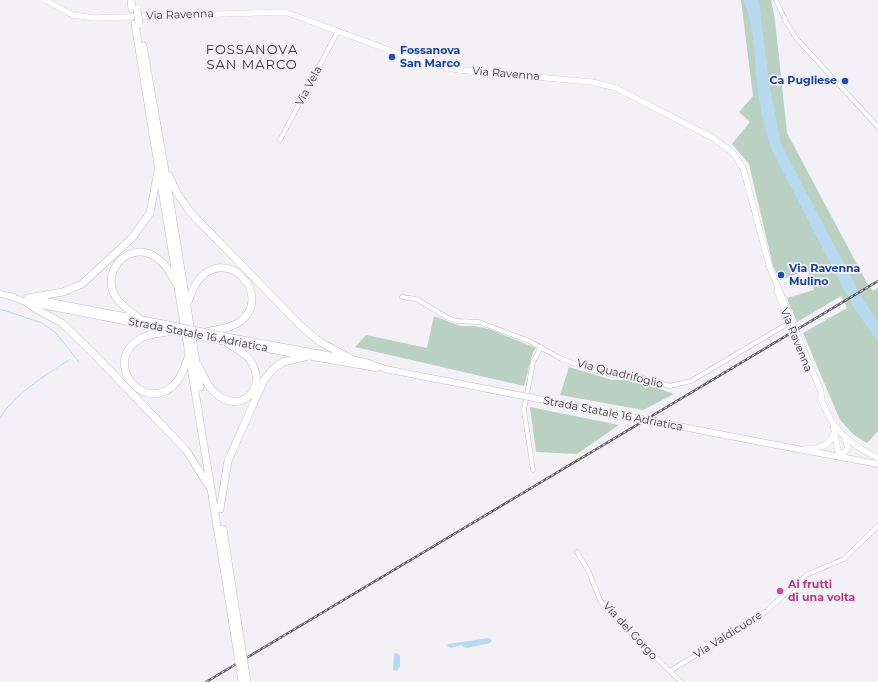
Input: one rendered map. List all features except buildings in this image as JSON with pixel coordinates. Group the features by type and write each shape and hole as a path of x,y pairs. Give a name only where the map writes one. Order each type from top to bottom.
{"highway":[{"path":"131,0 139,33 187,305 220,509 243,682"},
{"path":"134,9 135,0"},
{"path":"162,167 189,354 212,491 248,682"},
{"path":"27,300 64,292 82,284 134,237 150,213 162,167"},
{"path":"162,167 177,193 201,223 308,332 320,342 352,360"},
{"path":"140,319 122,306 112,287 111,278 113,270 125,256 141,252 154,256 168,269 179,289"},
{"path":"187,305 196,284 204,275 220,268 234,270 245,281 252,296 251,305 246,316 233,325 206,332"},
{"path":"27,300 36,309 62,323 186,450 212,491"},
{"path":"172,331 152,334 134,342 128,349 125,359 128,378 133,385 141,390 154,394 162,392 171,387 180,376 189,354"},
{"path":"196,362 205,380 216,394 228,400 241,401 248,397 253,392 257,377 249,360 234,343 226,342"},
{"path":"220,509 228,460 264,380 274,368 283,362 308,356"}],"main road":[{"name":"Via Ravenna","path":"45,0 73,15 94,18 285,12 400,54 444,68 592,82 610,86 713,138 733,153 743,168 779,297 818,394 832,422 838,451 841,456"},
{"name":"Via Ravenna","path":"774,278 821,392 822,400"},
{"name":"Strada Statale 16 Adriatica","path":"0,294 151,324 206,332 234,343 365,367 385,368"},
{"name":"Strada Statale 16 Adriatica","path":"27,300 140,319 172,331 226,342"},
{"name":"Strada Statale 16 Adriatica","path":"234,343 352,360 513,394 771,444 841,456"},
{"name":"Via Ravenna","path":"832,422 844,436 862,450 878,458"},
{"path":"803,449 818,448 828,444 835,431"},
{"path":"841,456 846,452 848,446 844,436"},
{"path":"841,456 878,464"}],"street":[{"path":"776,0 786,22 796,38 878,127"},
{"name":"Via Vela","path":"280,140 338,31"},
{"name":"Via Quadrifoglio","path":"402,297 416,299 448,318 457,321 468,321 488,325 541,347 562,359 595,370 622,376 639,377 664,385 676,386 691,381 789,323"},
{"path":"532,470 524,410 533,362 541,347"},
{"name":"Via Valdicuore","path":"670,671 762,615 806,575 844,559 878,526"},
{"name":"Via del Gorgo","path":"577,552 589,572 600,600 608,611 663,667 670,671 680,682"}],"green space":[{"path":"741,0 771,0 775,20 787,133 867,283 873,291 878,288 878,431 867,443 854,435 840,420 803,333 847,308 841,296 797,322 787,298 814,290 808,270 780,280 773,266 749,164 732,144 750,122 739,112 753,96"},
{"path":"434,316 460,326 473,326 489,329 536,348 533,352 524,386 355,347 366,335 427,348"},
{"path":"569,367 612,380 635,380 674,394 643,410 560,395"},
{"path":"530,407 619,425 577,454 536,452"}],"water":[{"path":"743,0 759,0 769,82 781,144 862,298 878,322 878,341 856,311 844,290 772,150 764,125 758,90 752,29"},
{"path":"489,638 492,640 490,643 467,648 461,645 451,648 447,646 448,644"},
{"path":"397,653 400,656 400,667 396,671 393,670 394,654"}],"waterway":[{"path":"0,309 42,323 56,333 79,362"},
{"path":"0,418 13,401 22,393 41,378 69,360"}],"railway":[{"path":"206,682 878,281"}],"place":[{"name":"Fossanova San Marco","path":"392,57"},
{"name":"Ca Pugliese","path":"845,81"},
{"name":"Via Ravenna Mulino","path":"781,275"},
{"name":"Ai frutti di una volta","path":"780,591"}],"district":[{"name":"FOSSANOVA SAN MARCO","path":"252,58"}]}
